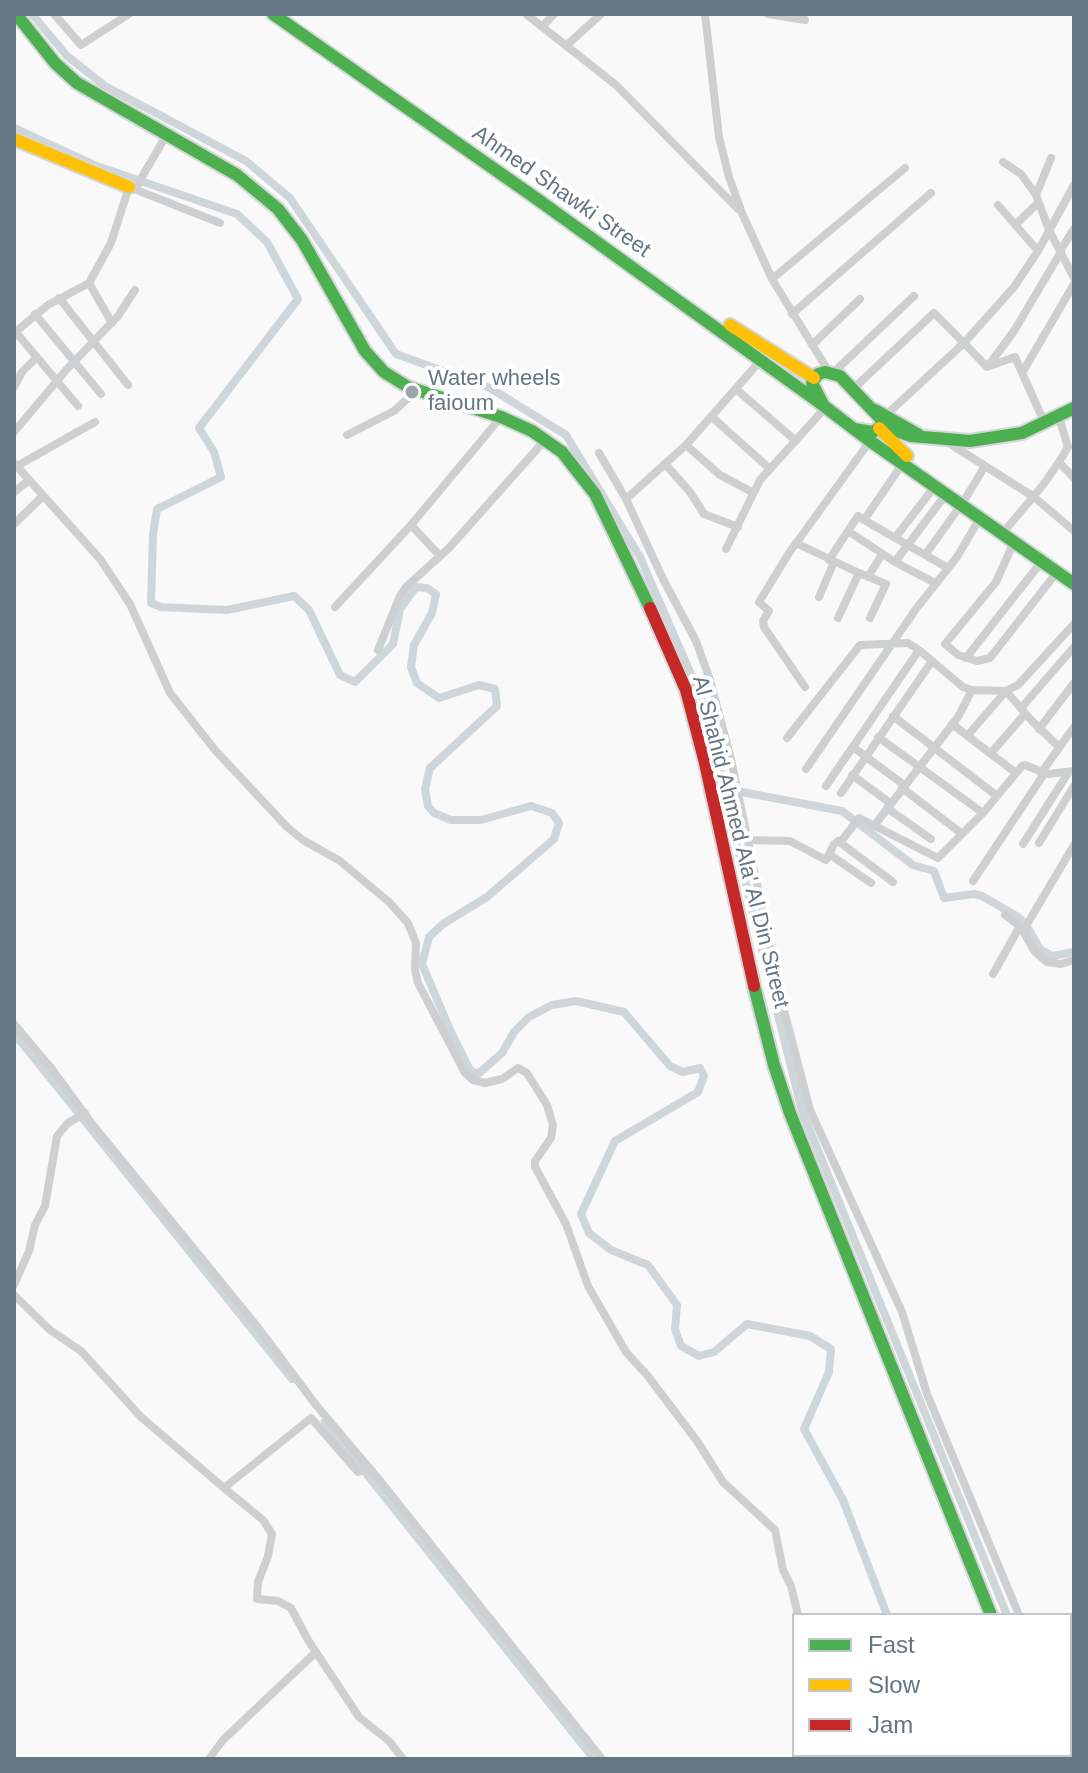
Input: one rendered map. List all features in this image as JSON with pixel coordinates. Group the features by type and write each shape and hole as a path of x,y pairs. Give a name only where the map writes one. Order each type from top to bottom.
{"main road":[{"name":"Ahmed Shawki Street","path":"273,14 762,359 870,441 946,494 963,502"},
{"name":"Ahmed Shawki Street","path":"286,14 765,349 814,378"},
{"name":"Al Shahid Ahmed Ala' Al Din Street","path":"17,19 77,83 237,175 278,209 302,240 365,351 384,372 417,390 501,417 545,440 562,452 595,494 677,665 705,763 774,1065 790,1113 990,1613"},
{"path":"14,139 134,187"},
{"path":"825,406 813,388 814,378 822,372 832,372 854,388 901,451 980,518 1068,576"},
{"path":"880,420 901,434 970,441 1011,436 1045,424 1074,408"},
{"path":"854,429 870,433 880,420"},
{"path":"963,502 1007,528 1068,576"}],"street":[{"path":"54,14 81,45 129,14"},
{"path":"526,14 595,66 647,114 742,213"},
{"path":"542,27 554,14"},
{"path":"567,45 601,14"},
{"path":"705,14 719,137 742,213 772,279 832,372 914,296"},
{"path":"768,14 805,20"},
{"path":"78,406 14,331 59,298 89,283 111,243 134,187 167,134"},
{"path":"1015,225 1037,199 1051,158"},
{"path":"1003,162 1021,174 1037,199 1074,278"},
{"path":"772,279 905,168"},
{"path":"880,420 964,343 1014,287 1038,251 1074,185"},
{"path":"134,187 220,223"},
{"path":"792,314 931,193"},
{"path":"998,205 1038,251"},
{"path":"987,367 1014,331 1074,229"},
{"path":"89,283 112,323"},
{"path":"1022,373 1074,284"},
{"path":"14,432 56,381 112,323 135,290"},
{"path":"59,298 128,385"},
{"path":"812,345 860,299"},
{"path":"854,388 934,313 987,367"},
{"path":"35,314 101,394"},
{"path":"14,387 22,372 37,357"},
{"path":"987,367 1015,357 1045,424"},
{"path":"626,499 686,445 762,359"},
{"path":"736,389 796,441"},
{"path":"347,435 394,411 417,390"},
{"path":"726,549 752,492 825,406"},
{"path":"335,607 411,525 501,417"},
{"path":"712,417 770,469"},
{"path":"1007,528 1034,497 1068,447 1059,417"},
{"path":"95,422 15,464 74,528 117,583 142,628 166,686 215,750 296,835 340,861 389,902 408,923 416,943 418,983 465,1073 473,1080 485,1083 502,1079 518,1068 527,1073 547,1105 553,1125 551,1138 535,1161 535,1167 566,1224 588,1286 626,1352 697,1441 723,1482 775,1530 782,1565 798,1613"},
{"path":"944,439 1034,497 1073,528"},
{"path":"378,650 406,587 440,556 545,440"},
{"path":"805,687 764,627 763,621 769,611 759,603 796,543 870,441"},
{"path":"686,445 720,475 752,492"},
{"path":"599,453 626,499 696,641 731,759 779,991 810,1110 898,1304 927,1394 1018,1613"},
{"path":"1059,462 1074,478"},
{"path":"864,520 903,463"},
{"path":"666,465 690,492 704,514 738,527"},
{"path":"925,555 985,466"},
{"path":"14,492 28,481"},
{"path":"895,538 935,486"},
{"path":"895,562 946,494"},
{"path":"14,524 43,496"},
{"path":"819,597 832,561 858,516 948,568"},
{"path":"806,769 980,518"},
{"path":"411,525 440,556"},
{"path":"848,531 895,562 935,583"},
{"path":"1014,542 996,582 945,644 966,658 977,661 990,658 1068,576"},
{"path":"796,543 886,584 870,618"},
{"path":"838,618 864,575 882,554"},
{"path":"966,658 1042,561"},
{"path":"968,735 1006,691 1018,685 1074,624"},
{"path":"787,738 860,645 908,643 953,680 972,690 1006,691 1059,747"},
{"path":"991,753 1074,647"},
{"path":"826,786 919,650"},
{"path":"841,793 932,661"},
{"path":"1039,729 1074,683"},
{"path":"874,826 952,724 972,690"},
{"path":"893,716 997,796"},
{"path":"952,724 1016,773"},
{"path":"973,881 1074,727"},
{"path":"878,737 983,813"},
{"path":"853,747 961,833"},
{"path":"747,840 790,841 824,860 855,821 874,826 941,858 1025,765 1042,774 1071,772"},
{"path":"1023,844 1071,772"},
{"path":"852,775 931,839"},
{"path":"1039,843 1074,786"},
{"path":"838,841 893,882"},
{"path":"993,974 1074,845"},
{"path":"829,854 871,883"},
{"path":"1005,915 1021,928 1035,952 1047,962 1061,964 1074,960"},
{"path":"14,1024 81,1115 602,1759"},
{"path":"14,1285 45,1206 57,1136 61,1129 81,1115"},
{"path":"14,1295 50,1330 81,1351 141,1417 263,1520 272,1534 258,1582 257,1599 278,1601 291,1608 359,1717 389,1741 403,1759"},
{"path":"224,1488 311,1418 345,1459 365,1469"},
{"path":"209,1759 223,1740 316,1652"}],"waterway":[{"path":"32,14 67,56 105,86 246,161 290,198 396,354 490,388 566,435 640,557 707,711 802,1111 1006,1613"},
{"path":"14,128 94,165 237,214 267,242 298,299 199,428 214,452 221,477 157,509 151,603 161,607 227,610 294,596 309,610 340,675 355,682 393,644 400,609 416,587 427,588 436,594 432,613 414,645 411,667 417,683 439,698 479,685 495,689 497,706 430,768 425,789 428,806 434,813 451,820 481,820 531,806 552,813 559,823 554,839 487,897 443,924 429,937 422,964 451,1032 470,1070 478,1074 502,1053 514,1032 529,1017 552,1005 576,1001 624,1012 670,1066 683,1072 700,1068 704,1076 698,1092 615,1141 581,1214 589,1233 611,1250 648,1265 677,1305 675,1329 681,1346 699,1356 714,1352 747,1324 810,1336 831,1349 829,1372 804,1429 843,1500 886,1613"},
{"path":"742,792 842,811 913,865 934,871 944,898 974,894 982,896 1025,923"},
{"path":"1028,928 1040,949 1052,956 1074,952"},
{"path":"14,1033 292,1379"},
{"path":"325,1422 594,1759"},
{"path":"1072,1752 1074,1755"}],"traffic: fast":[{"path":"16,14 55,63 77,83 237,175 278,209 302,240 365,351 384,372 408,387 501,417 532,431 562,452 595,494 650,608"},
{"path":"273,14 824,406"},
{"path":"854,429 873,432 881,426 881,419 840,376 825,372 818,374 812,383 824,406 854,429 870,441 1074,584"},
{"path":"881,426 911,436 970,441 1022,433 1074,408"},
{"path":"875,410 919,435"},
{"path":"754,986 790,1113 990,1613"}],"traffic: slow":[{"path":"14,139 129,187"},
{"path":"730,325 814,378"},
{"path":"879,428 907,456"}],"traffic: jam":[{"path":"650,608 686,690 754,986"}],"place":[{"name":"Water wheels faioum","path":"412,392"}]}
